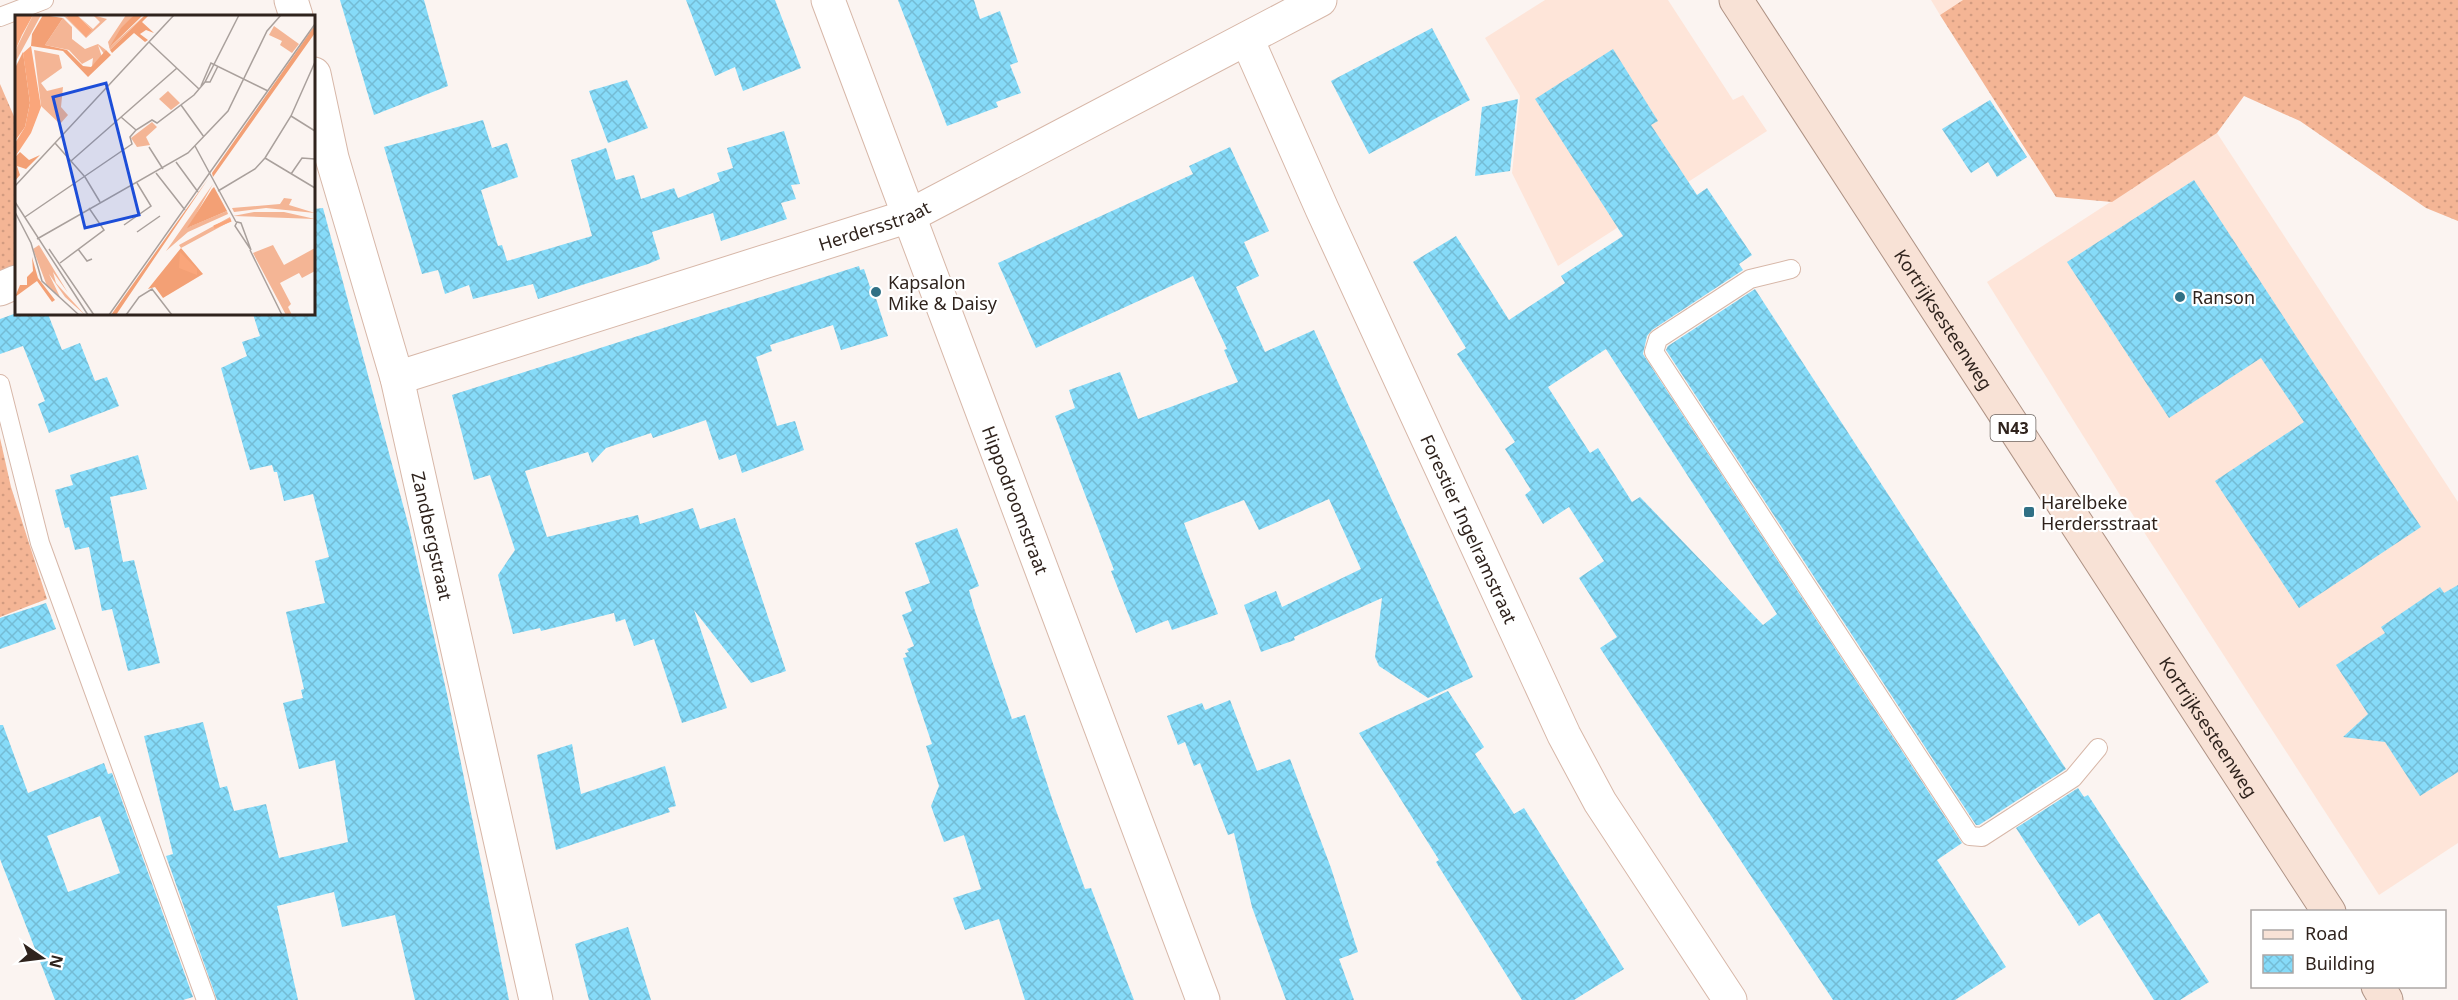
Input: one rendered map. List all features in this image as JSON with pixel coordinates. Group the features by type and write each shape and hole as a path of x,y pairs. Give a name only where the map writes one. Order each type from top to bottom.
{"main road":[{"name":"Kortrijksesteenweg","path":"1736,0 2328,910"}],"street":[{"path":"291,0 296,15"},
{"name":"Hippodroomstraat","path":"828,0 1203,1000"},
{"name":"Herdersstraat","path":"397,378 909,216 1320,0"},
{"name":"Forestier Ingelramstraat","path":"1247,39 1341,253 1564,735 1600,802 1730,1000"},
{"name":"Zandbergstraat","path":"315,84 323,161 397,378 536,1000"},
{"path":"0,289 15,282"}],"lane":[{"path":"0,17 44,0"},
{"path":"1791,269 1750,279 1658,339 1654,352 1970,836 1983,837 2073,778 2098,748"},
{"path":"0,384 40,543 206,1000"}],"shaded area":[{"path":"1545,0 1668,0 1733,100 1743,95 1767,131 1558,266 1512,173 1520,96 1485,38"},
{"path":"1931,0 1963,0 1940,15"},
{"path":"1963,0 2458,0 2458,221 2426,208 2300,121 2244,96 2217,133 2112,202 2056,197 1940,15"},
{"path":"0,84 15,119 15,271 0,277"},
{"path":"2217,133 2458,502 2458,843 2379,895 2120,495 1987,282"},
{"path":"0,438 11,487 47,599 0,617"}],"building":[{"path":"340,0 424,0 448,86 374,115"},
{"path":"686,0 775,0 801,68 743,91 735,67 715,76"},
{"path":"898,0 974,0 980,19 1000,11 1018,62 1010,65 1021,93 996,102 998,107 947,126"},
{"path":"1432,28 1470,100 1369,154 1331,81"},
{"path":"1613,49 1658,121 1651,125 1697,195 1707,188 1752,255 1739,264 1743,270 1652,330 1647,336 1643,354 1962,843 1937,860 2006,967 1955,1000 1833,1000 1600,648 1617,637 1579,578 1604,561 1569,507 1543,524 1525,495 1531,490 1505,449 1515,442 1457,354 1466,348 1413,262 1456,236 1509,320 1565,283 1561,276 1623,236 1535,99","holes":["1606,349 1777,614 1763,625 1640,497 1632,502 1598,448 1590,453 1548,387"]},
{"path":"627,80 648,128 608,143 589,91"},
{"path":"1518,99 1510,171 1475,176 1482,107"},
{"path":"1990,100 2027,157 1997,177 1988,162 1971,173 1942,129"},
{"path":"483,120 492,148 507,143 518,177 481,190 498,246 502,245 507,261 592,236 571,160 606,148 616,180 634,175 641,199 674,188 678,198 720,181 717,173 733,168 727,148 784,131 800,184 791,185 796,199 781,203 787,219 721,241 713,213 652,232 660,259 538,299 533,284 473,299 469,285 445,294 438,270 422,274 384,147"},
{"path":"1230,147 1269,231 1244,242 1259,276 1236,287 1265,352 1314,330 1473,677 1428,698 1379,666 1375,657 1382,598 1294,637 1295,640 1261,652 1244,605 1276,591 1282,607 1361,569 1329,499 1259,530 1244,500 1184,523 1218,614 1172,630 1168,620 1136,633 1055,416 1075,408 1069,390 1120,372 1138,419 1238,382 1224,350 1227,349 1193,276 1036,348 998,263 1193,174 1189,166"},
{"path":"2194,180 2421,527 2299,608 2215,481 2304,422 2261,358 2169,418 2067,262"},
{"path":"323,208 410,531 447,694 509,1000 415,1000 395,915 342,927 334,892 277,906 298,1000 217,1000 166,856 173,854 144,736 203,722 220,788 227,786 234,811 266,804 279,858 348,842 335,760 299,769 283,703 303,698 301,690 304,689 286,612 325,603 315,561 329,557 313,494 284,501 277,472 274,472 272,465 250,470 221,368 247,356 242,342 260,336 253,315 315,315 315,209"},
{"path":"859,266 860,270 864,269 870,287 872,286 888,336 841,350 833,325 770,345 772,351 756,357 777,426 795,421 804,450 742,473 736,454 719,460 706,420 653,438 651,433 606,448 592,463 588,452 525,471 547,537 638,515 640,524 693,508 700,529 735,518 786,671 751,683 694,610 727,708 682,723 654,639 634,646 625,619 616,622 614,613 541,631 540,628 513,634 498,575 515,550 490,475 474,480 452,395"},
{"path":"1755,289 2066,769 1979,825 1976,825 1666,350 1668,346"},
{"path":"14,314 48,315 62,350 80,343 95,381 107,377 119,406 49,433 38,404 45,401 23,346 0,354 0,319"},
{"path":"138,455 147,489 110,497 123,562 134,560 160,663 128,671 112,609 102,611 89,547 75,550 69,527 65,528 55,490 73,485 70,475"},
{"path":"957,528 979,586 969,590 974,608 1012,719 1025,715 1054,805 1085,889 1091,888 1134,1000 1025,1000 999,919 965,930 953,898 981,889 964,835 944,842 931,806 939,786 926,746 932,744 903,658 907,657 905,653 909,652 907,649 914,646 902,615 912,611 905,592 930,583 915,543"},
{"path":"2458,585 2458,772 2420,796 2385,742 2343,737 2368,714 2336,665 2385,633 2381,627 2440,587 2444,593"},
{"path":"46,603 56,629 0,649 0,618"},
{"path":"1448,691 1484,747 1475,754 1514,814 1524,808 1624,969 1574,1000 1522,1000 1436,862 1439,860 1359,733"},
{"path":"1230,700 1257,771 1290,759 1331,868 1358,952 1339,959 1354,1000 1286,1000 1252,907 1234,833 1228,835 1200,763 1194,766 1185,742 1178,745 1167,716 1202,703 1205,710"},
{"path":"0,725 3,725 28,793 104,763 108,774 112,773 193,997 183,1000 55,1000 0,859","holes":["100,816 120,873 68,892 47,836"]},
{"path":"572,744 581,794 665,766 676,806 668,808 670,812 556,850 537,755"},
{"path":"2078,788 2084,797 2088,795 2209,982 2180,1000 2154,1000 2099,913 2079,926 2016,828"},
{"path":"628,927 651,1000 589,1000 575,944"}],"place":[{"name":"Kapsalon Mike & Daisy","path":"876,292"},
{"name":"Ranson","path":"2180,297"},
{"name":"Harelbeke Herdersstraat","path":"2029,512"}]}
